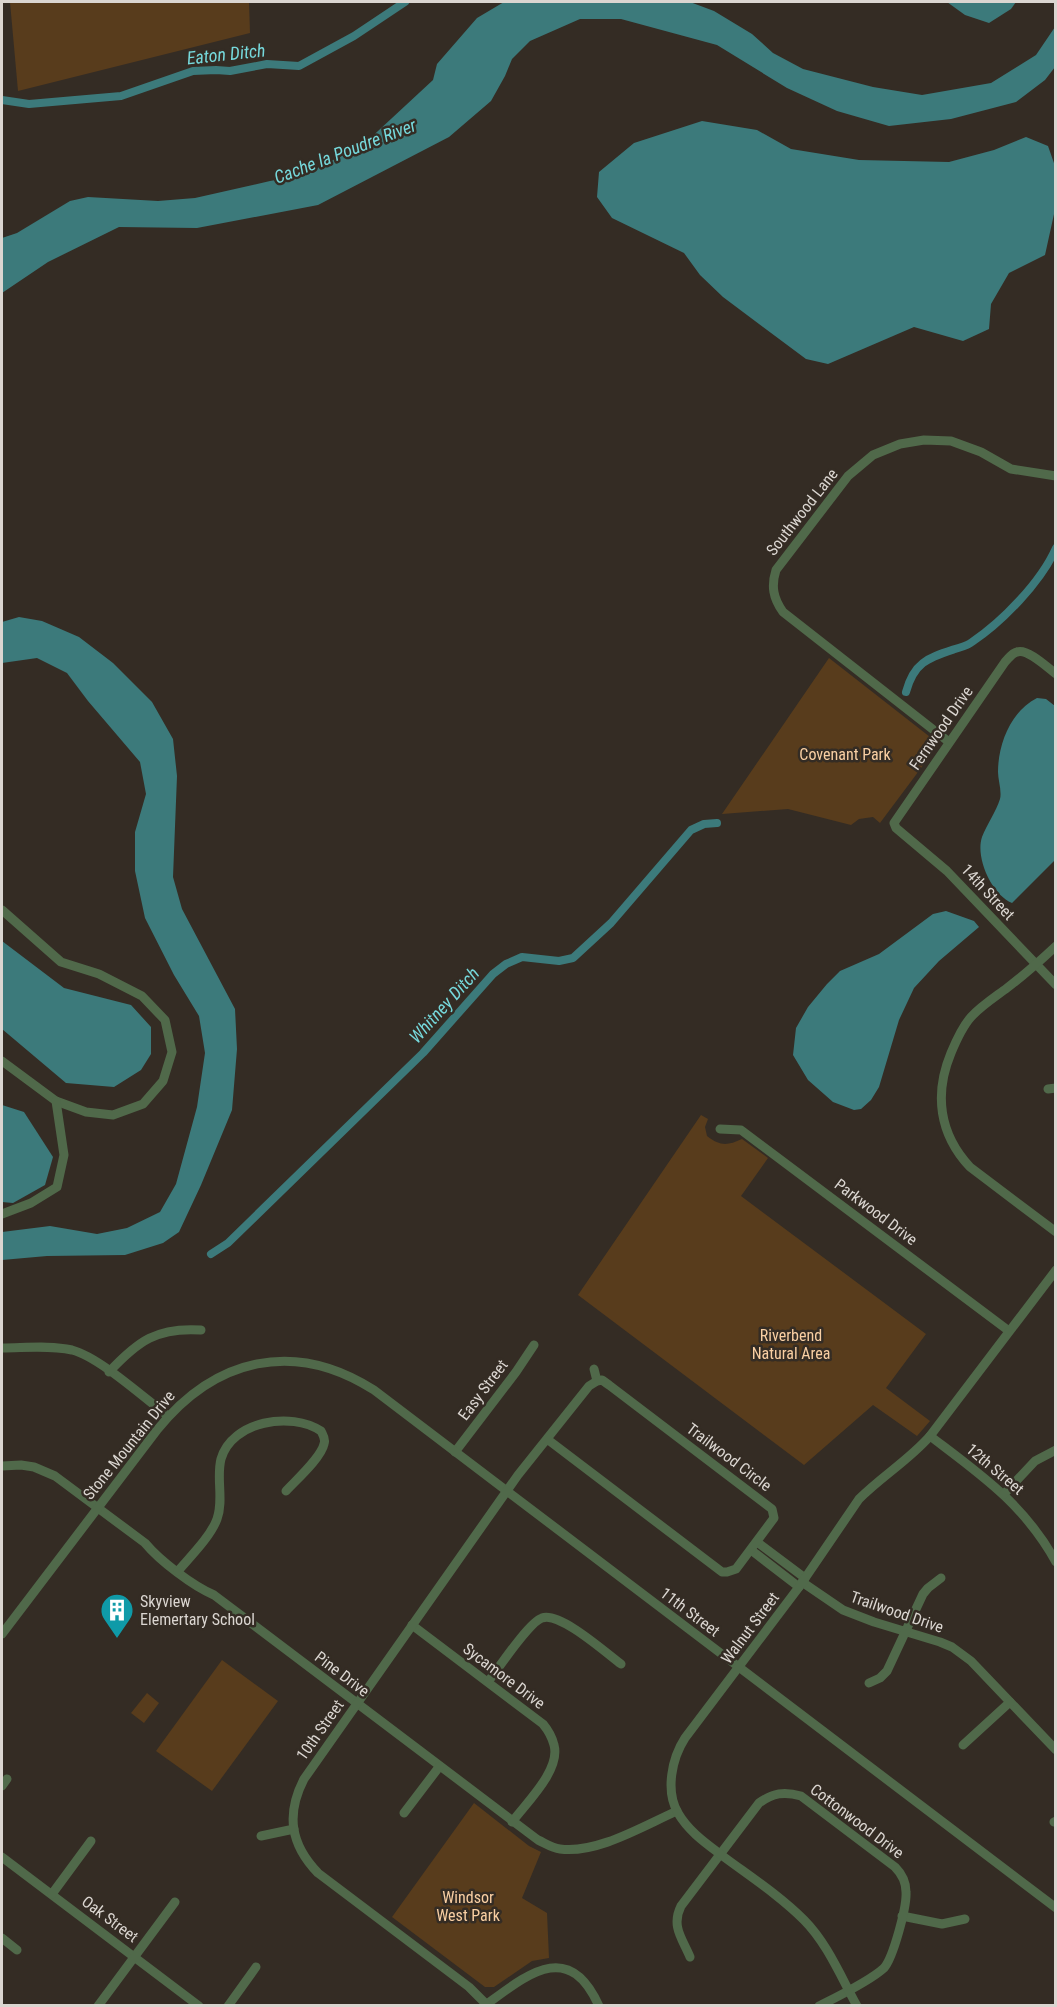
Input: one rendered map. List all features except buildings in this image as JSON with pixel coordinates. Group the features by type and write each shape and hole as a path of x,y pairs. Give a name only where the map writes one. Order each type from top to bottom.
{"street":[{"name":"Southwood Lane","path":"949,742 783,612 777,605 772,591 776,570 855,469 873,455 900,444 924,440 951,441 981,452 1011,469 1056,476"},
{"name":"Fernwood Drive","path":"894,826 899,813 1005,662 1018,651 1028,653 1056,674"},
{"name":"14th Street","path":"894,826 947,871 1056,985"},
{"path":"2,910 61,962 99,974 142,996 165,1020 172,1052 163,1081 143,1104 113,1115 86,1112 56,1101 2,1061"},
{"path":"1056,946 985,1004 964,1027 943,1077 940,1097 941,1110 951,1143 966,1162 1056,1232"},
{"path":"2,1214 31,1203 57,1187 64,1155 56,1101"},
{"name":"Parkwood Drive","path":"720,1129 741,1130 1009,1331"},
{"name":"Walnut Street","path":"677,1811 672,1783 676,1755 685,1738 802,1583 859,1499 910,1457 930,1436 1056,1269"},
{"path":"109,1371 130,1350 147,1338 170,1330 201,1330"},
{"name":"Easy Street","path":"455,1452 534,1345"},
{"path":"2,1348 69,1350 90,1358 168,1416"},
{"name":"Stone Mountain Drive","path":"2,1634 168,1416 193,1392 216,1378 249,1366 283,1361 316,1365 359,1381 394,1405"},
{"path":"546,1439 589,1386 597,1381 594,1369"},
{"name":"Trailwood Circle","path":"546,1439 719,1571 730,1576 779,1514 602,1380 597,1381"},
{"name":"11th Street","path":"394,1405 1056,1908"},
{"path":"178,1571 215,1524 219,1507 222,1459 224,1451 235,1438 253,1427 276,1422 298,1422 321,1431 325,1438 324,1445 306,1470 286,1491"},
{"name":"12th Street","path":"930,1436 1004,1494 1032,1526 1056,1562"},
{"name":"10th Street","path":"487,2005 470,1987 318,1873 297,1843 294,1829 294,1807 300,1788 357,1704 546,1439"},
{"path":"1004,1494 1035,1461 1056,1450"},
{"name":"Pine Drive","path":"2,1466 21,1465 45,1470 62,1481 178,1571 214,1595 538,1840 561,1849 584,1848 606,1842 677,1811"},
{"path":"757,1542 802,1583"},
{"path":"751,1550 802,1583"},
{"path":"869,1683 880,1678 887,1671 928,1588 941,1578"},
{"name":"Trailwood Drive","path":"802,1583 843,1610 940,1641 952,1647 971,1661 1056,1750"},
{"path":"545,1606 546,1617"},
{"path":"488,1682 530,1626 546,1617 553,1617 566,1623 621,1664"},
{"name":"Sycamore Drive","path":"412,1625 543,1724 550,1734 555,1746 554,1760 549,1774 512,1822"},
{"path":"963,1746 1010,1702"},
{"path":"404,1813 439,1767"},
{"name":"Cottonwood Drive","path":"690,1957 676,1924 681,1906 759,1803 784,1792 801,1796 899,1871 906,1888 906,1898 892,1954 885,1966 849,1990 819,2006"},
{"path":"677,1811 692,1830 786,1903 805,1921 821,1941 857,2006"},
{"path":"261,1836 294,1829"},
{"path":"52,1894 91,1841"},
{"name":"Oak Street","path":"2,1857 199,2006"},
{"path":"98,2006 175,1902"},
{"path":"902,1916 942,1924 965,1919"},
{"path":"2,1938 17,1950"},
{"path":"228,2006 256,1967"},
{"path":"487,2005 527,1975 536,1970 550,1968 563,1969 578,1976 590,1988 599,2006"}],"green space":[{"path":"10,2 249,2 250,33 18,91"},
{"name":"Covenant Park","path":"829,658 939,744 880,823 873,817 859,819 851,825 788,809 722,814"},
{"name":"Riverbend Natural Area","path":"701,1115 708,1119 705,1127 707,1136 724,1144 742,1139 768,1158 741,1196 926,1334 886,1388 930,1421 917,1436 873,1405 804,1465 578,1295"},
{"path":"222,1660 278,1701 212,1791 156,1751"},
{"path":"147,1693 159,1703 144,1723 131,1713"},
{"name":"Windsor West Park","path":"474,1803 529,1846 541,1852 522,1898 547,1913 549,1958 532,1961 494,1987 485,1987 392,1917"}],"water":[{"path":"504,2 690,2 714,11 752,34 773,53 803,69 873,87 922,95 991,83 1036,55 1055,27 1055,67 1045,80 1016,102 951,119 889,126 837,111 787,88 717,45 621,19 580,19 530,41 512,59 491,101 449,137 318,205 197,228 119,227 48,262 2,293 2,238 17,233 70,201 88,197 158,201 195,198 304,175 364,144 433,80 437,64 477,18"},
{"path":"947,2 1016,2 1011,9 989,23 965,15"},
{"path":"702,121 757,130 791,149 859,160 949,162 994,150 1026,137 1048,146 1055,166 1056,205 1045,255 1009,273 991,304 989,329 963,341 914,327 828,364 806,359 723,297 700,275 684,253 612,218 597,197 599,172 634,143"},
{"path":"19,617 42,621 79,637 113,663 152,702 173,739 177,776 173,877 182,909 235,1009 237,1049 232,1110 201,1185 179,1232 163,1243 125,1255 47,1256 2,1260 2,1232 50,1226 97,1234 127,1228 160,1212 176,1184 197,1107 205,1053 199,1016 174,975 145,918 135,871 135,832 146,794 140,762 67,673 37,658 2,663 2,622"},
{"path":"1037,698 1046,699 1055,706 1055,860 1012,903 1005,899 992,884 983,865 980,846 1000,799 998,772 1003,740 1020,711"},
{"path":"946,911 974,921 979,927 939,961 914,988 899,1020 879,1087 871,1100 861,1109 854,1110 833,1102 808,1080 793,1055 796,1028 808,1007 840,971 879,954 933,914"},
{"path":"2,941 64,988 131,1005 151,1027 151,1054 141,1070 114,1087 66,1083 2,1029"},
{"path":"2,1105 24,1112 53,1157 45,1185 13,1203 2,1202"}],"waterway":[{"name":"Eaton Ditch","path":"2,100 29,104 121,96 193,71 230,71 267,64 299,66 354,36 405,2"},
{"name":"Whitney Ditch","path":"906,692 913,674 923,663 937,655 970,643 996,624 1031,587 1056,548"},
{"name":"Whitney Ditch","path":"211,1254 228,1243 423,1053 493,974 506,964 522,957 559,961 573,958 611,923 691,830 704,824 717,823"}],"place":[{"name":"Skyview Elemertary School","path":"117,1639"}],"water label":[{"name":"Cache la Poudre River","path":"345,151"}]}
